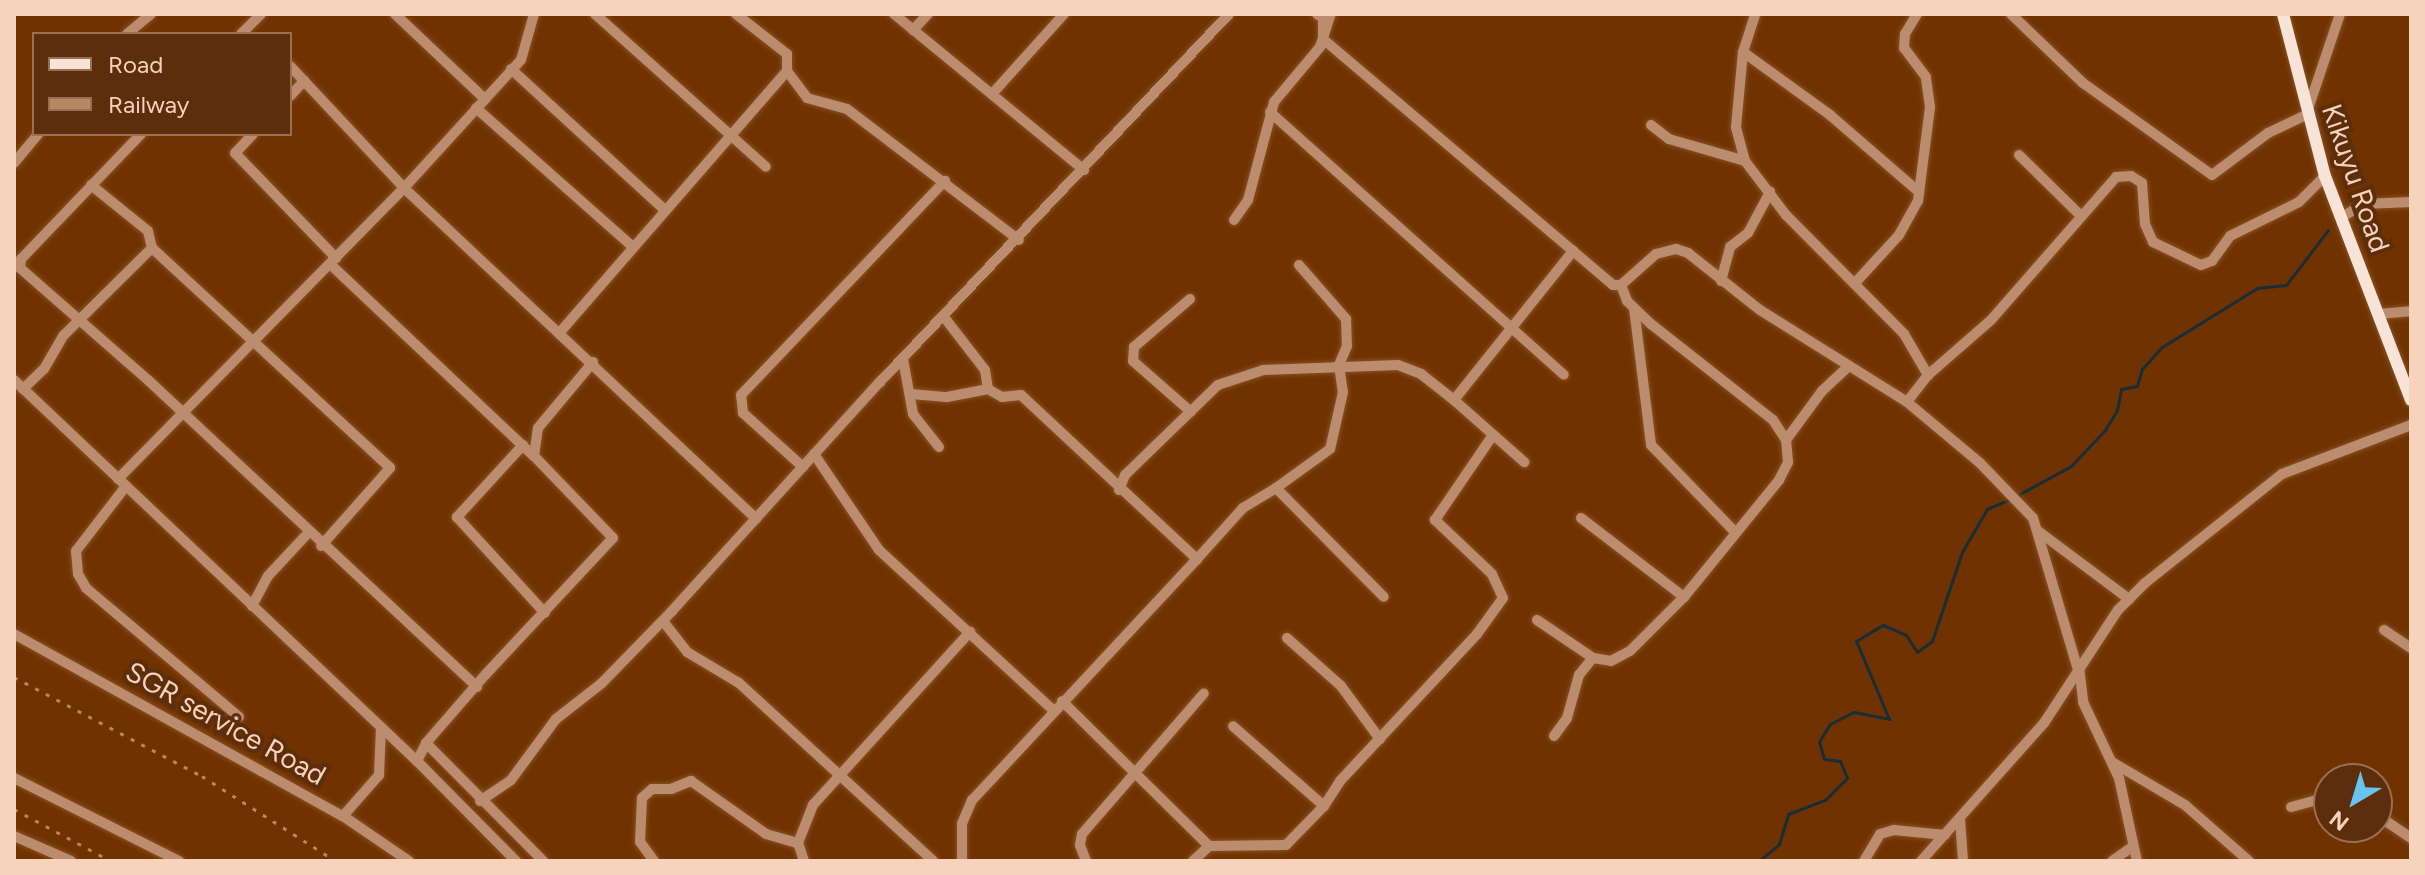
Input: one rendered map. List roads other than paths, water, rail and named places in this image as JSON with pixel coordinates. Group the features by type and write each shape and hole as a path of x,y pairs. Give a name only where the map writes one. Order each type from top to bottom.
{"main road":[{"name":"Kikuyu Road","path":"2283,14 2306,115 2325,176 2378,314 2408,381 2411,400"}],"street":[{"path":"129,32 151,14"},
{"path":"248,32 261,14"},
{"path":"395,14 485,99"},
{"path":"239,717 86,588 78,574 76,551 122,482 404,188 521,60 534,14"},
{"path":"595,14 766,167"},
{"path":"736,14 787,54 787,71 807,98 847,109 1019,240"},
{"path":"894,14 1084,170"},
{"path":"913,30 928,14"},
{"path":"992,94 1064,14"},
{"path":"480,801 511,780 556,719 602,683 663,621 814,454 1229,14"},
{"path":"1317,14 1323,18 1323,39 1613,285 1621,285 1656,254 1676,249 1907,402 1980,463 2033,518 2038,530 2078,668 2083,702 2112,762 2137,861"},
{"path":"1234,220 1248,200 1270,112 1323,39 1331,14"},
{"path":"1755,14 1743,52 1736,127 1745,161 1770,192 1904,334 1928,375"},
{"path":"1855,283 1899,235 1919,192 1929,88 1904,48 1905,34 1917,14"},
{"path":"2011,14 2083,83 2212,175 2268,133 2306,115 2340,14"},
{"path":"1743,52 1830,115 1919,192"},
{"path":"292,68 404,188 561,331 756,519"},
{"path":"511,69 665,210"},
{"path":"561,331 787,71"},
{"path":"292,94 304,81"},
{"path":"476,108 633,247"},
{"path":"1270,112 1515,327 1564,375"},
{"path":"1651,125 1669,139 1723,150 1745,161"},
{"path":"14,163 36,136"},
{"path":"139,136 19,263 80,324 184,414 321,546 477,687"},
{"path":"251,136 235,153 333,261 523,445 613,538 426,743 417,761"},
{"path":"2019,155 2079,214"},
{"path":"1907,402 1928,375 2006,305 2079,214 2116,177 2131,176 2142,183 2145,224 2153,242 2201,265 2212,261 2230,236 2299,202 2325,176"},
{"path":"803,467 743,413 741,395 945,181"},
{"path":"91,185 148,231 152,248 390,468 321,546"},
{"path":"1721,281 1730,247 1748,233 1770,192"},
{"path":"2342,217 2364,204 2411,202"},
{"path":"23,389 44,369 64,335 80,324 152,248"},
{"path":"1454,400 1573,251"},
{"path":"962,861 962,824 972,800 1243,508 1330,449 1343,392 1339,365 1347,346 1346,319 1299,265"},
{"path":"1537,620 1593,658 1611,661 1630,651 1684,597 1779,480 1788,462 1786,440 1773,420 1634,308 1621,285"},
{"path":"1190,299 1134,347 1133,361 1191,412"},
{"path":"1634,308 1651,445 1736,533"},
{"path":"2378,314 2411,311"},
{"path":"944,317 985,370 988,389"},
{"path":"903,359 913,414 939,447"},
{"path":"534,456 538,428 593,362"},
{"path":"1119,490 1125,475 1218,385 1263,370 1398,365 1421,374 1524,462"},
{"path":"1786,440 1822,391 1849,366"},
{"path":"14,380 417,761 516,861"},
{"path":"911,394 947,397 988,389 1002,397 1021,395 1034,404 1119,490 1197,559"},
{"path":"1921,861 2044,723 2078,668 2129,599 2282,474 2411,425"},
{"path":"1193,861 1209,846 1286,845 1477,634 1503,598 1492,574 1435,520 1493,435"},
{"path":"523,445 457,517 545,613"},
{"path":"814,454 879,550 1053,710"},
{"path":"1276,488 1384,597"},
{"path":"1581,518 1684,597"},
{"path":"2038,530 2129,599"},
{"path":"252,606 268,576 308,533"},
{"path":"663,621 687,652 739,683 838,778 933,861"},
{"path":"2384,630 2411,648"},
{"path":"804,861 798,843 813,805 970,632"},
{"name":"SGR service Road","path":"14,634 343,816 409,861"},
{"path":"1287,638 1341,686 1380,739"},
{"path":"1554,736 1567,718 1579,675 1593,658"},
{"path":"1086,861 1080,845 1082,834 1137,775 1204,693"},
{"path":"1062,701 1209,846"},
{"path":"1233,726 1324,806"},
{"path":"343,816 379,775 381,727"},
{"path":"426,743 480,801 543,861"},
{"path":"2112,762 2185,805 2249,861"},
{"path":"14,778 179,861"},
{"path":"654,861 640,842 642,798 652,789 671,789 691,781 766,834 798,843"},
{"path":"2291,807 2313,801"},
{"path":"1960,819 1963,861"},
{"path":"2393,826 2411,838"},
{"path":"1864,861 1880,834 1894,830 1945,835"},
{"path":"14,836 49,856 71,861"},
{"path":"2112,861 2132,847"}],"waterway":[{"path":"2016,496 2071,466 2105,430 2117,410 2121,389 2137,386 2142,369 2162,347 2257,288 2286,285 2328,230"},
{"path":"1759,861 1779,844 1788,814 1825,800 1847,778 1840,761 1824,759 1819,742 1830,724 1854,712 1889,719 1856,641 1883,625 1906,635 1917,652 1932,641 1962,552 1987,509 2010,499"}],"railway":[{"path":"14,677 202,776 336,861"},
{"path":"14,809 111,861"}]}
